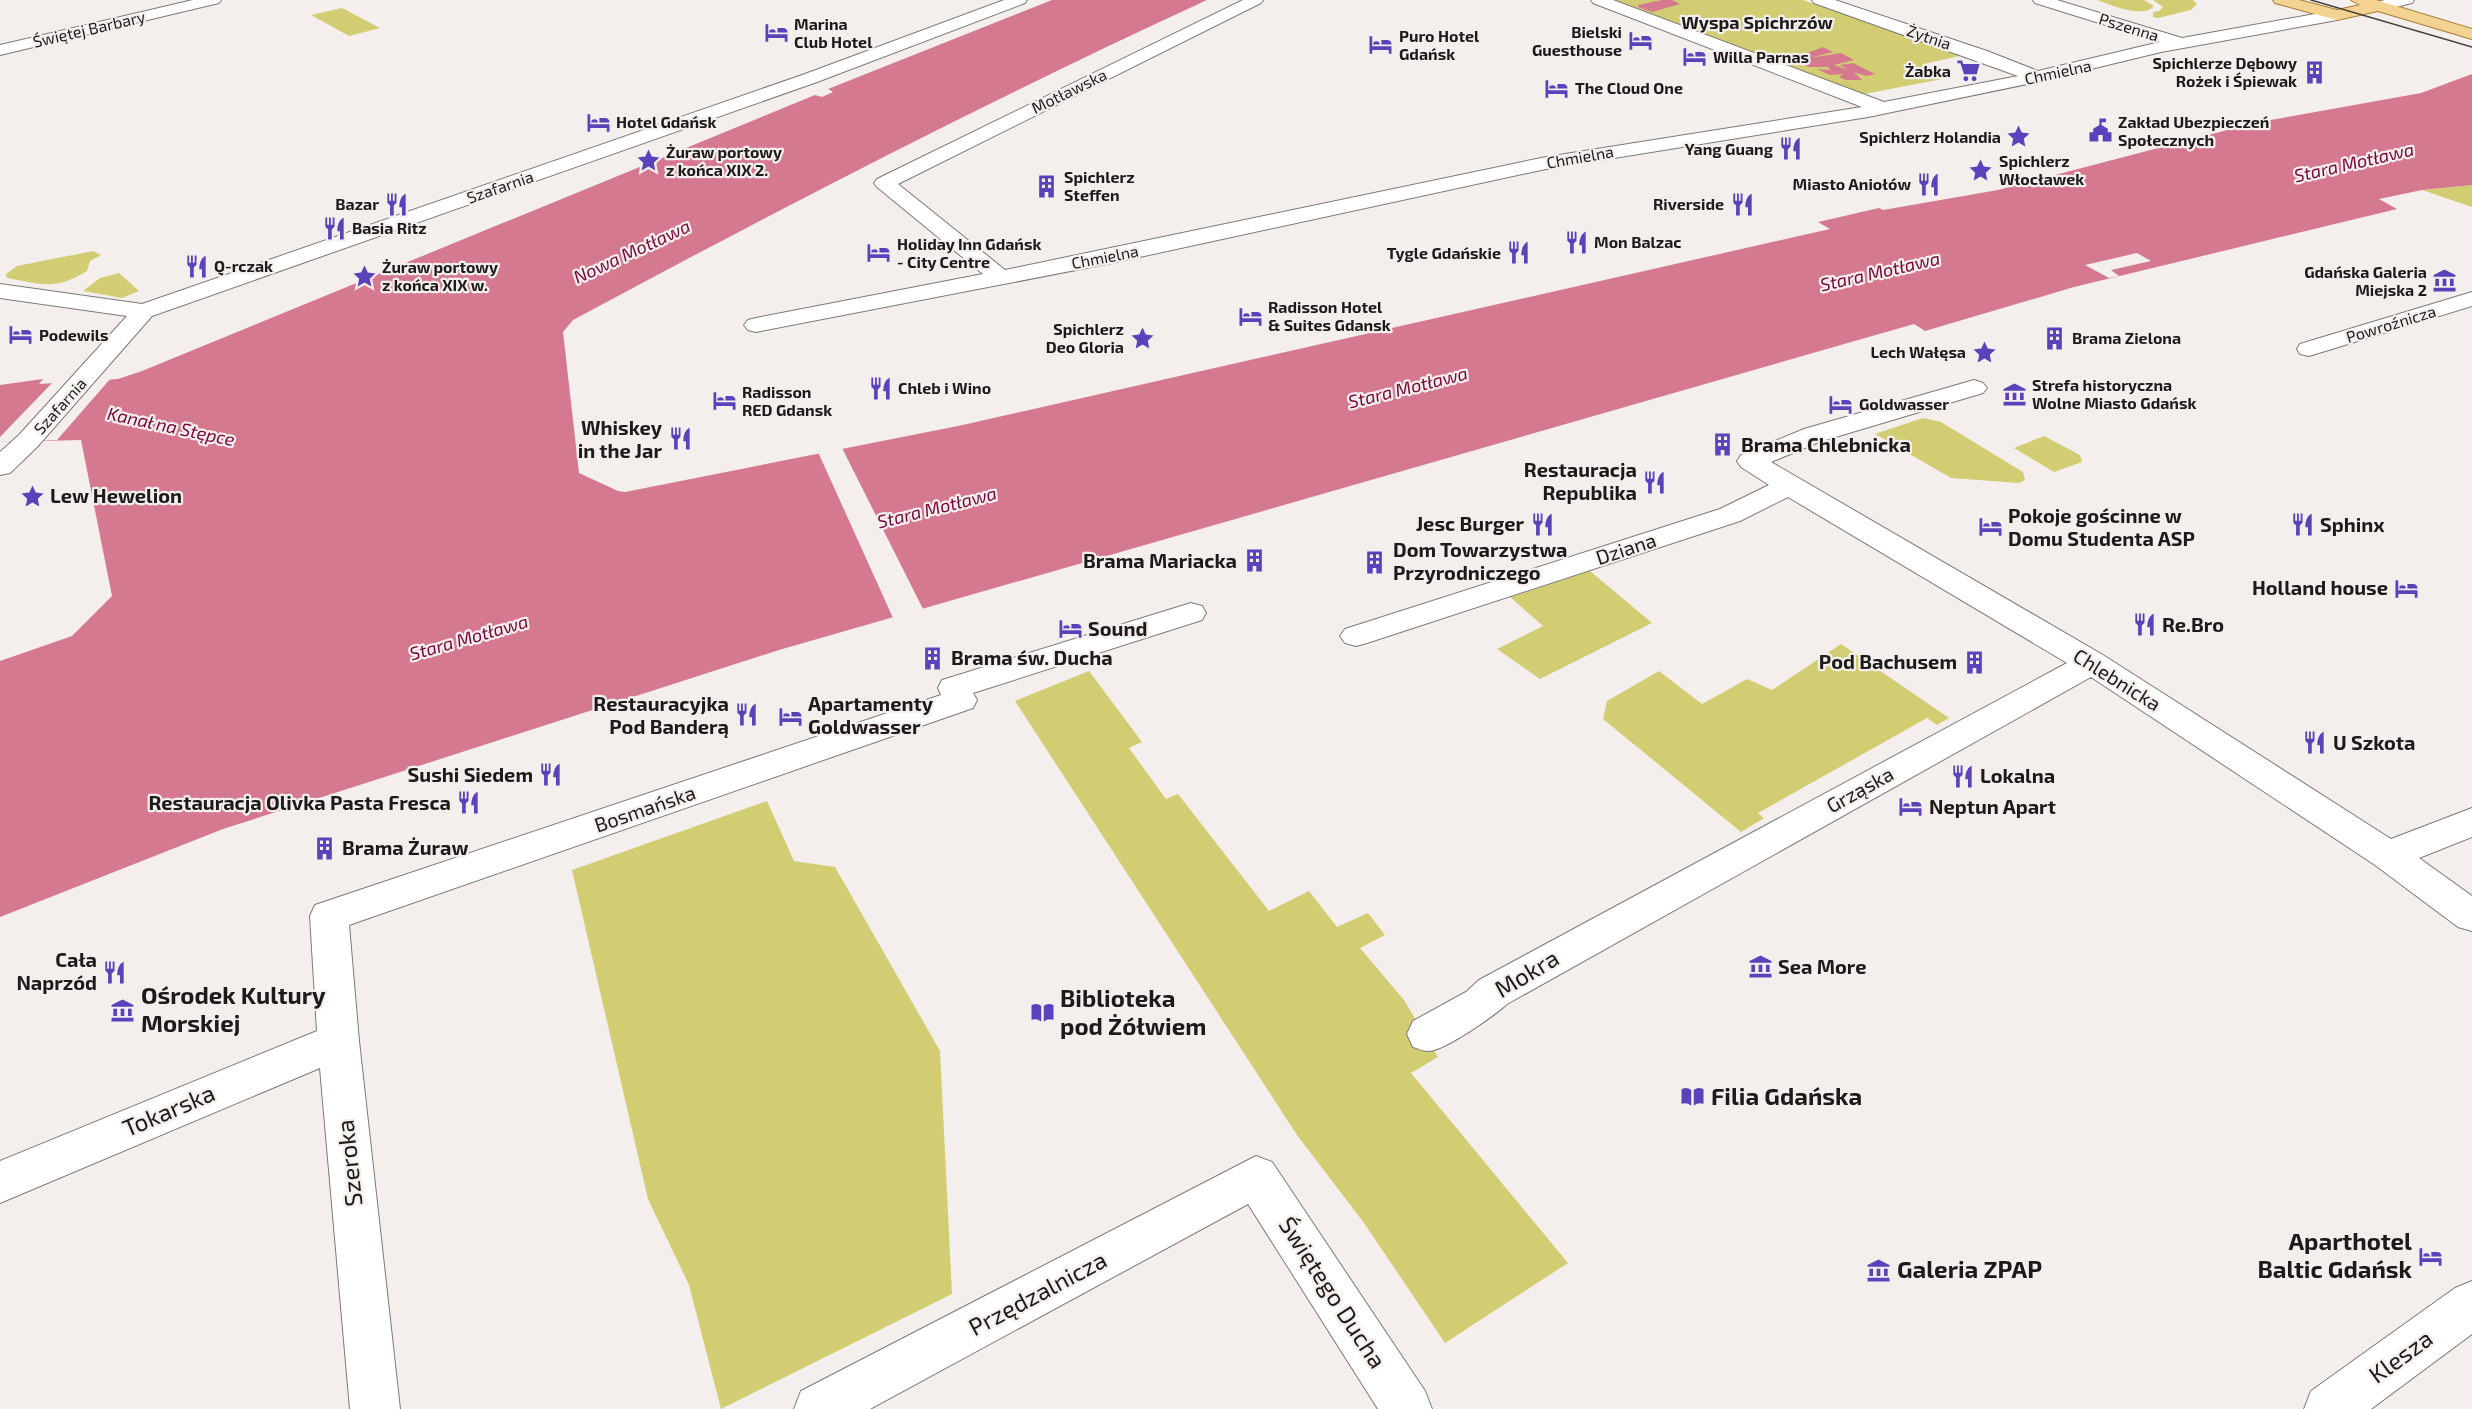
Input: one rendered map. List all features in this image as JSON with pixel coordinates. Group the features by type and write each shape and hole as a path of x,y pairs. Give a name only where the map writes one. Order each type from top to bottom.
{"main road":[{"path":"2281,0 2337,15"},
{"path":"2359,0 2472,34"},
{"name":"Chmielna","path":"2337,15 2379,6"}],"street":[{"name":"Świętej Barbary","path":"0,50 213,0"},
{"name":"Szafarnia","path":"0,467 28,441 144,311 581,159 1019,0"},
{"name":"Motławska","path":"1000,277 884,183 1255,0"},
{"path":"1599,0 1882,108"},
{"name":"Żytnia","path":"1820,0 1981,55 2037,77"},
{"name":"Pszenna","path":"2042,0 2182,44"},
{"name":"Chmielna","path":"2379,6 2406,0"},
{"name":"Chmielna","path":"756,325 1112,256 1546,163 1711,134 1748,132 1882,108 2037,77 2182,44 2337,15"},
{"path":"0,291 144,311"},
{"name":"Powroźnicza","path":"2309,349 2472,299"},
{"name":"Chlebnicka","path":"1974,387 1813,435 1751,461 2092,663 2388,855 2472,916"},
{"name":"Dziana","path":"1356,636 1730,516 1790,486"},
{"name":"Bosmańska","path":"329,916 1191,613"},
{"name":"Grząska","path":"1628,917 2092,663"},
{"path":"2388,855 2472,822"},
{"name":"Szeroka","path":"329,916 338,1041 375,1409"},
{"name":"Mokra","path":"1428,1034 1480,1004 1493,992 1628,917"},
{"name":"Tokarska","path":"0,1182 338,1041"},
{"name":"Przędzalnicza","path":"819,1409 1256,1177"},
{"name":"Świętego Ducha","path":"1256,1177 1407,1409"},
{"name":"Klesza","path":"2329,1409 2472,1305"}],"shaded area":[{"path":"1609,0 1803,0 1964,55 1924,64 1953,77 1859,95"},
{"path":"2097,0 2144,0 2154,6 2149,10 2135,11 2118,8"},
{"path":"2153,0 2193,0 2197,4 2191,10 2158,18 2153,17 2153,12 2163,7"},
{"path":"342,8 380,28 349,36 311,15"},
{"path":"2472,185 2472,207 2422,190"},
{"path":"93,251 101,255 90,261 87,271 66,281 56,284 39,284 7,278 6,274 17,266"},
{"path":"119,273 139,291 122,298 83,291 100,278"},
{"path":"1923,418 1941,422 2023,472 2025,480 2019,483 1951,478 1875,434"},
{"path":"2044,436 2080,455 2082,462 2054,472 2014,448"},
{"path":"1590,571 1652,623 1540,679 1497,649 1543,626 1510,597"},
{"path":"1841,644 1949,718 1937,725 1927,718 1758,813 1764,818 1741,832 1603,719 1607,701 1659,671 1702,704 1747,679 1772,690"},
{"path":"1089,671 1142,742 1129,748 1166,799 1178,794 1269,911 1309,891 1337,927 1368,913 1385,935 1360,948 1404,1000 1438,1057 1411,1073 1568,1263 1445,1343 1364,1223 1297,1135 1015,701"},
{"path":"767,801 794,861 835,867 940,1051 952,1294 721,1409 689,1285 648,1199 572,870"}],"water":[{"path":"1052,0 1207,0 887,155 573,320 563,332 579,473 625,492 958,426 1830,229 1818,222 1879,208 1883,210 1998,190 2254,123 2421,93 2472,74 2472,185 2422,190 2379,199 2397,209 2074,287 1925,331 1914,324 779,650 223,829 0,917 0,661 72,636 112,596 81,440 0,442 0,385 43,379 39,384 118,379 142,371 815,95 822,97 833,92 828,89"},
{"path":"1672,0 1680,4 1652,12 1638,7 1638,5"},
{"path":"1823,47 1833,52 1809,58 1841,53 1854,60 1834,65 1848,70 1840,65 1853,63 1875,74 1866,76 1854,72 1862,80 1846,80 1839,77 1843,74 1830,75 1817,69 1830,70 1828,67 1809,67 1797,62 1796,60 1807,53"}],"pier":[{"path":"2137,253 2151,261 2111,270 2119,276 2109,278 2085,265"},
{"path":"111,378 57,440 0,442 0,437 53,382"},
{"path":"842,448 923,609 893,618 818,452"}],"tram line":[{"path":"2311,0 2472,47"}],"place":[{"name":"Marina Club Hotel","path":"776,33"},
{"name":"Bielski Guesthouse","path":"1640,41"},
{"name":"Puro Hotel Gdańsk","path":"1381,45"},
{"name":"Willa Parnas","path":"1695,57"},
{"name":"Żabka","path":"1969,71"},
{"name":"Spichlerze Dębowy Rożek i Śpiewak","path":"2315,72"},
{"name":"The Cloud One","path":"1557,88"},
{"name":"Hotel Gdańsk","path":"598,122"},
{"name":"Zakład Ubezpieczeń Społecznych","path":"2100,131"},
{"name":"Spichlerz Holandia","path":"2019,137"},
{"name":"Yang Guang","path":"1791,149"},
{"name":"Żuraw portowy z końca XIX 2.","path":"648,161"},
{"name":"Spichlerz Włocławek","path":"1981,170"},
{"name":"Miasto Aniołów","path":"1929,184"},
{"name":"Spichlerz Steffen","path":"1046,186"},
{"name":"Bazar","path":"397,204"},
{"name":"Riverside","path":"1742,204"},
{"name":"Basia Ritz","path":"334,228"},
{"name":"Mon Balzac","path":"1576,242"},
{"name":"Holiday Inn Gdańsk - City Centre","path":"879,253"},
{"name":"Tygle Gdańskie","path":"1519,253"},
{"name":"Q-rczak","path":"196,266"},
{"name":"Żuraw portowy z końca XIX w.","path":"364,276"},
{"name":"Gdańska Galeria Miejska 2","path":"2445,281"},
{"name":"Radisson Hotel & Suites Gdansk","path":"1250,316"},
{"name":"Podewils","path":"21,335"},
{"name":"Spichlerz Deo Gloria","path":"1142,338"},
{"name":"Brama Zielona","path":"2054,338"},
{"name":"Lech Wałęsa","path":"1984,352"},
{"name":"Chleb i Wino","path":"880,388"},
{"name":"Strefa historyczna Wolne Miasto Gdańsk","path":"2014,394"},
{"name":"Radisson RED Gdansk","path":"724,401"},
{"name":"Goldwasser","path":"1841,404"},
{"name":"Whiskey in the Jar","path":"680,439"},
{"name":"Brama Chlebnicka","path":"1723,445"},
{"name":"Restauracja Republika","path":"1655,482"},
{"name":"Lew Hewelion","path":"32,496"},
{"name":"Jesc Burger","path":"1542,524"},
{"name":"Sphinx","path":"2302,525"},
{"name":"Pokoje gościnne w Domu Studenta ASP","path":"1990,527"},
{"name":"Brama Mariacka","path":"1255,561"},
{"name":"Dom Towarzystwa Przyrodniczego","path":"1375,562"},
{"name":"Holland house","path":"2406,588"},
{"name":"Re.Bro","path":"2144,625"},
{"name":"Sound","path":"1070,629"},
{"name":"Brama św. Ducha","path":"933,658"},
{"name":"Pod Bachusem","path":"1975,662"},
{"name":"Restauracyjka Pod Banderą","path":"747,715"},
{"name":"Apartamenty Goldwasser","path":"790,716"},
{"name":"U Szkota","path":"2315,743"},
{"name":"Sushi Siedem","path":"551,775"},
{"name":"Lokalna","path":"1962,776"},
{"name":"Restauracja Olivka Pasta Fresca","path":"469,803"},
{"name":"Neptun Apart","path":"1911,807"},
{"name":"Brama Żuraw","path":"324,848"},
{"name":"Sea More","path":"1760,967"},
{"name":"Cała Naprzód","path":"115,972"},
{"name":"Ośrodek Kultury Morskiej","path":"123,1010"},
{"name":"Biblioteka pod Żółwiem","path":"1042,1013"},
{"name":"Filia Gdańska","path":"1693,1097"},
{"name":"Aparthotel Baltic Gdańsk","path":"2430,1256"},
{"name":"Galeria ZPAP","path":"1879,1270"}],"district":[{"name":"Wyspa Spichrzów","path":"1757,23"}],"water label":[{"name":"Stara Motława","path":"2354,163"},
{"name":"Nowa Motława","path":"632,252"},
{"name":"Stara Motława","path":"1880,272"},
{"name":"Stara Motława","path":"1408,388"},
{"name":"Kanał na Stępce","path":"171,427"},
{"name":"Stara Motława","path":"937,508"},
{"name":"Stara Motława","path":"469,638"}]}
